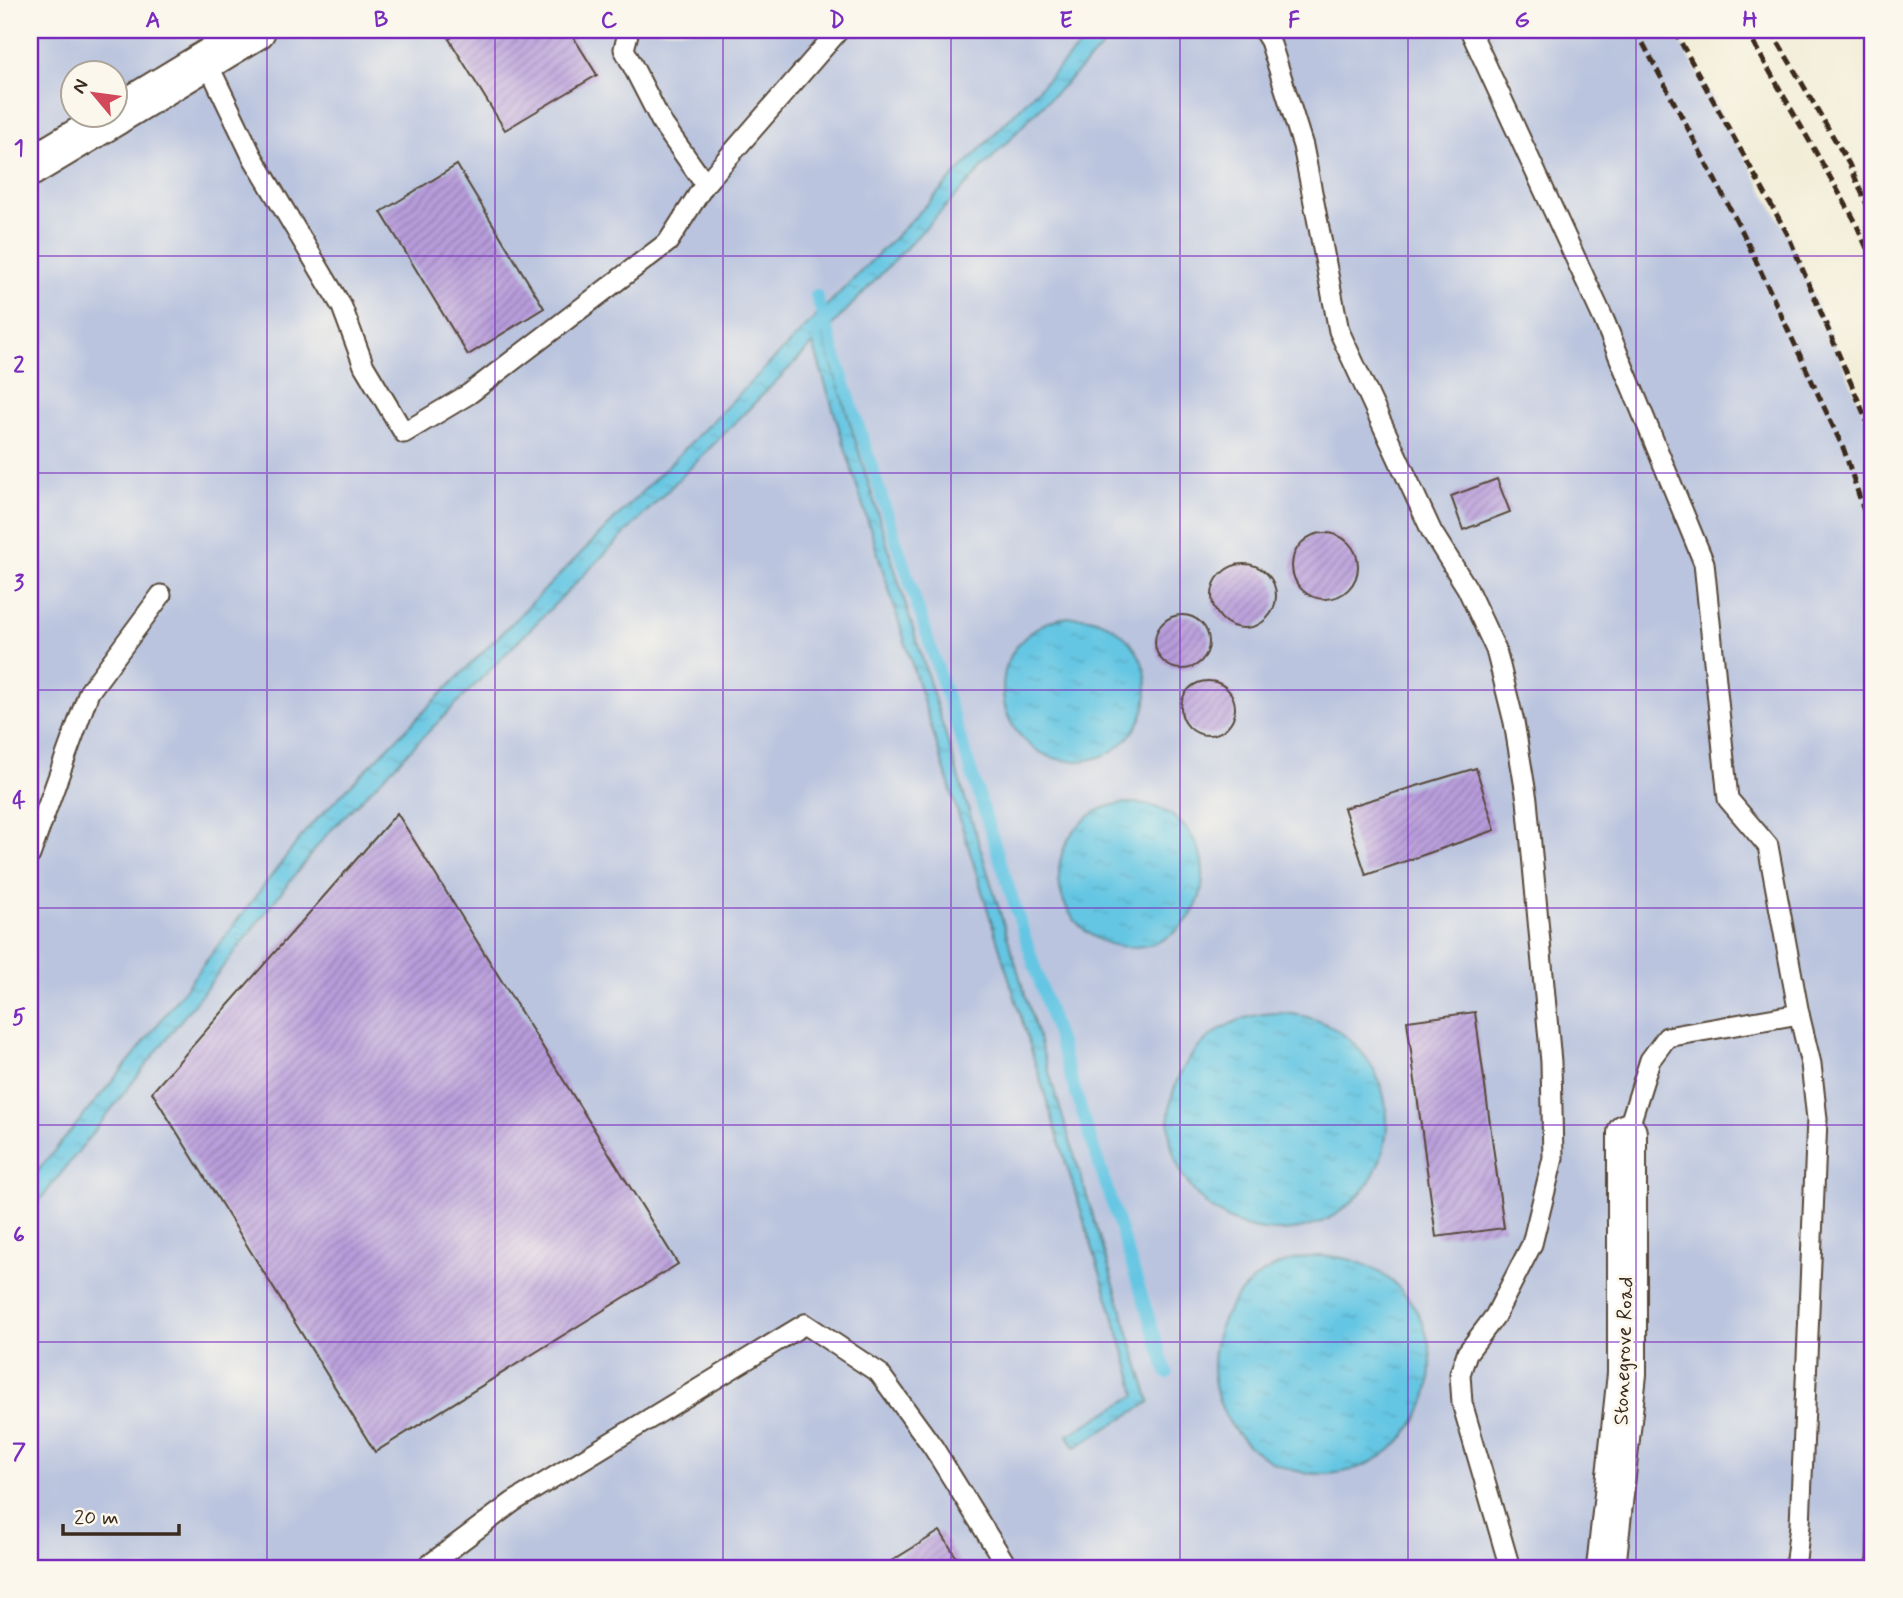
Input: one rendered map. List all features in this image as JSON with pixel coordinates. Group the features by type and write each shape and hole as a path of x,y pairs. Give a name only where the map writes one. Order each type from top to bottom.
{"street":[{"path":"130,106 256,30"},
{"path":"30,167 90,130"},
{"name":"Stonegrove Road","path":"1606,1568 1627,1374 1627,1133"}],"lane":[{"path":"629,30 624,49 662,123 705,184"},
{"path":"205,60 252,156 342,307 364,366 404,433 469,394 668,242 705,184 839,30"},
{"path":"1263,30 1270,41 1303,146 1339,331 1432,532 1467,588 1496,650 1514,722 1527,800 1551,1062 1553,1158 1532,1244 1495,1316 1467,1353 1460,1374 1462,1403 1510,1568"},
{"path":"1470,30 1604,320 1704,563 1728,799 1768,846 1811,1064 1817,1119 1800,1525 1795,1568"},
{"path":"30,855 89,692 161,595"},
{"path":"1627,1133 1650,1060 1667,1037 1799,1014"},
{"path":"425,1568 513,1502 805,1324 880,1373 933,1447 1008,1568"}],"shaded area":[{"path":"30,30 1674,30 1788,235 1873,435 1873,1568 30,1568"}],"water":[{"path":"1095,30 1120,30 1030,118 823,335 1150,1402 1075,1447 1068,1435 1136,1395 1131,1373 813,344 327,834 30,1213 30,1180 135,1054 308,828 906,226"},
{"path":"1075,617 1103,623 1126,638 1141,661 1147,689 1141,717 1126,740 1103,755 1075,761 1047,755 1024,740 1009,717 1003,689 1009,661 1024,638 1047,623"},
{"path":"1131,803 1159,809 1182,824 1197,847 1203,875 1197,903 1182,926 1159,941 1131,947 1103,941 1080,926 1065,903 1059,875 1065,847 1080,824 1103,809"},
{"path":"1278,1013 1320,1022 1355,1045 1378,1080 1387,1122 1378,1164 1355,1199 1320,1222 1278,1231 1236,1222 1201,1199 1178,1164 1169,1122 1178,1080 1201,1045 1236,1022"},
{"path":"1322,1256 1364,1264 1383,1274 1399,1288 1413,1304 1423,1323 1431,1365 1423,1407 1413,1426 1399,1442 1383,1456 1364,1466 1322,1474 1280,1466 1261,1456 1245,1442 1231,1426 1221,1407 1213,1365 1221,1323 1231,1304 1245,1288 1261,1274 1280,1264"}],"building":[{"path":"463,30 569,30 597,75 505,130 449,39"},
{"path":"457,165 544,308 468,355 381,212"},
{"path":"1497,479 1510,512 1463,530 1451,496"},
{"path":"1318,533 1332,533 1344,538 1353,547 1358,566 1356,579 1349,590 1332,599 1318,599 1306,594 1297,585 1292,573 1292,559 1297,547 1306,538"},
{"path":"1238,564 1250,564 1267,573 1274,584 1274,608 1267,619 1250,628 1238,628 1226,623 1217,614 1212,602 1212,590 1217,578 1226,569"},
{"path":"1187,615 1197,619 1205,627 1209,642 1205,657 1197,665 1177,669 1167,665 1159,657 1155,637 1159,627 1167,619"},
{"path":"1213,681 1223,685 1231,693 1235,708 1231,723 1223,731 1203,735 1193,731 1185,723 1181,703 1185,693 1193,685"},
{"path":"1476,768 1495,830 1366,875 1344,808"},
{"path":"397,813 678,1264 375,1452 152,1092"},
{"path":"1475,1012 1504,1228 1436,1237 1407,1021"},
{"path":"1871,1482 1873,1568 1866,1568"},
{"path":"940,1531 963,1568 880,1568"}],"waterway":[{"path":"816,295 1167,1373"}],"railway":[{"path":"1636,30 1743,233 1844,450 1873,538"},
{"path":"1674,30 1788,235 1873,435"},
{"path":"1746,30 1854,219 1873,262"},
{"path":"1771,30 1849,164 1873,218"}]}
